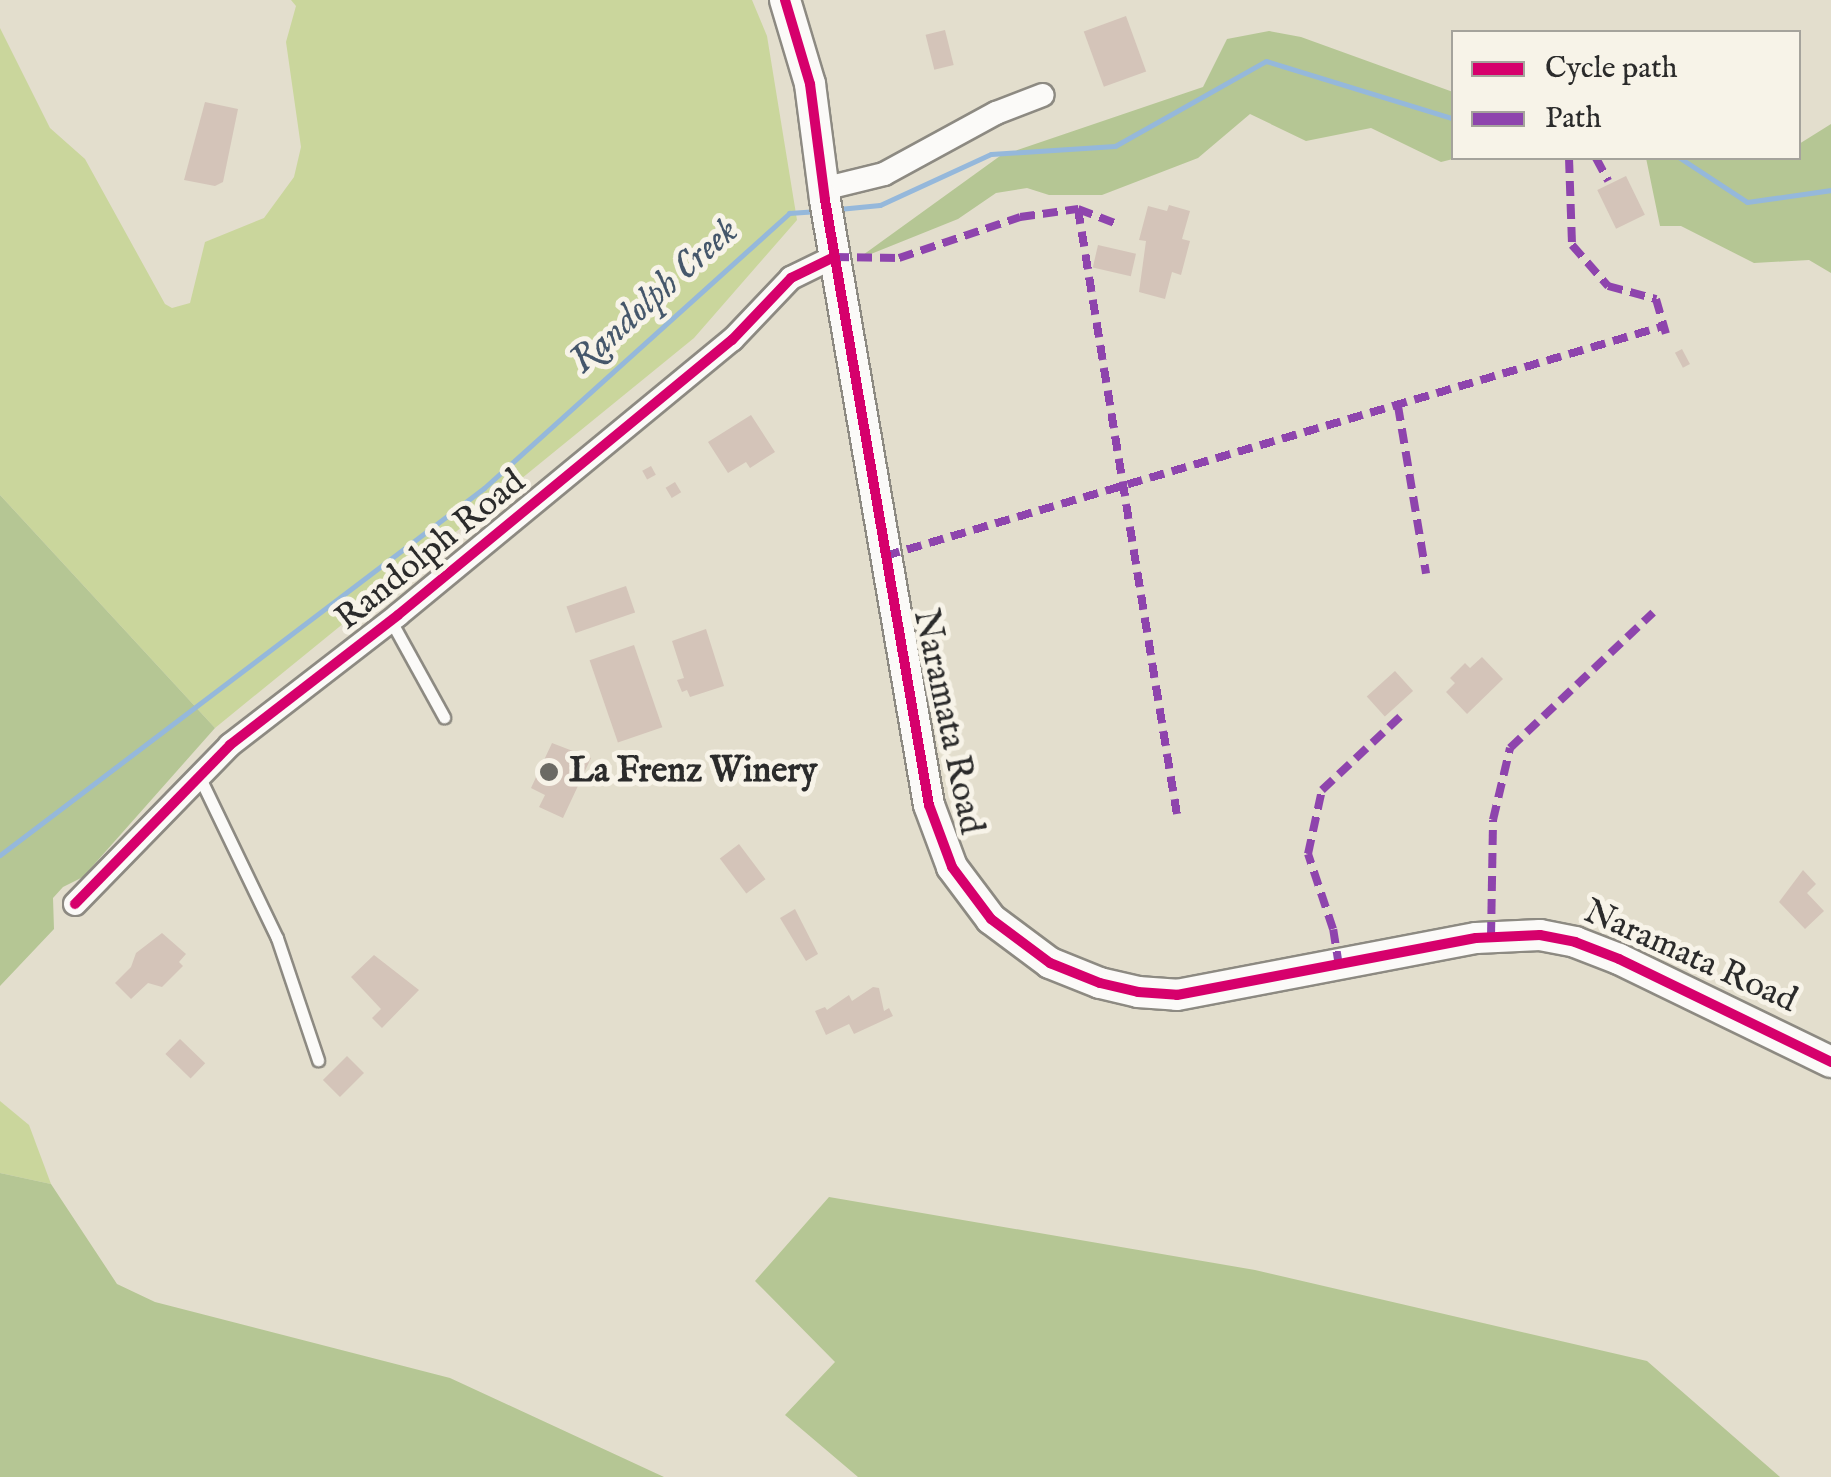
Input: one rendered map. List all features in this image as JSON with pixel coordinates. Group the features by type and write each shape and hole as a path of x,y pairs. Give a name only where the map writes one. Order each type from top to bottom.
{"main road":[{"name":"Naramata Road","path":"785,0 805,57 834,257 929,805 952,868 973,898 1012,938 1050,963 1100,983 1138,992 1177,994 1476,938 1540,935 1575,942 1619,959 1831,1062"}],"street":[{"path":"824,189 884,174 996,113 1043,95"},
{"name":"Randolph Road","path":"75,904 230,744 391,620 732,340 792,278 834,257"}],"lane":[{"path":"391,620 444,718"},
{"path":"200,776 278,938 318,1060"}],"green space":[{"path":"291,0 752,0 767,36 797,220 694,338 215,728 0,495 0,28 50,128 85,159 165,304 172,308 190,303 205,242 264,218 294,177 301,147 286,42 296,6"},
{"path":"1269,31 1301,37 1451,91 1451,160 1441,162 1371,128 1306,141 1250,114 1198,158 1102,195 1049,195 1027,188 996,193 958,219 856,260 1000,156 1203,87 1227,39"},
{"path":"1831,124 1831,273 1809,260 1754,263 1681,226 1660,226 1646,160 1801,160 1801,143"},
{"path":"0,495 215,728 83,877 63,887 53,898 54,929 0,986"},
{"path":"0,1101 29,1125 51,1184 0,1173"},
{"path":"0,1173 51,1184 117,1284 155,1302 450,1378 664,1477 0,1477"},
{"path":"829,1197 1255,1270 1647,1361 1780,1477 858,1477 785,1415 835,1362 755,1281"}],"building":[{"path":"1126,16 1146,71 1104,87 1084,31"},
{"path":"945,30 954,65 934,70 926,35"},
{"path":"205,102 238,109 223,182 215,186 184,180"},
{"path":"1626,176 1645,215 1616,229 1597,190"},
{"path":"1169,205 1190,211 1182,239 1190,241 1181,275 1172,272 1165,299 1139,292 1146,241 1139,240 1148,206 1167,211"},
{"path":"1098,245 1136,254 1131,276 1093,267"},
{"path":"1682,349 1690,364 1683,368 1675,353"},
{"path":"751,415 775,452 750,468 746,462 728,473 708,442"},
{"path":"651,466 656,475 647,480 642,471"},
{"path":"675,482 681,492 672,498 666,488"},
{"path":"626,586 635,612 576,633 566,607"},
{"path":"706,629 724,686 690,697 687,690 682,692 677,680 684,678 672,641"},
{"path":"634,645 662,727 618,743 590,660"},
{"path":"1482,657 1503,679 1467,714 1446,692 1455,683 1450,678 1465,663 1470,668"},
{"path":"1395,671 1413,691 1385,716 1367,696"},
{"path":"552,743 591,758 563,818 539,807 545,795 531,788"},
{"path":"739,844 765,879 746,894 720,858"},
{"path":"1803,870 1816,884 1807,893 1824,911 1805,929 1779,902"},
{"path":"795,909 818,954 806,961 780,918"},
{"path":"162,933 186,954 179,962 183,966 162,987 148,983 131,999 115,983 131,967 136,953"},
{"path":"374,955 419,990 382,1028 372,1018 381,1009 351,977"},
{"path":"873,987 879,988 884,1011 889,1008 893,1016 854,1034 849,1024 826,1035 815,1011 825,1007 827,1010 849,995 852,1001"},
{"path":"180,1039 205,1063 191,1078 165,1054"},
{"path":"347,1056 364,1073 340,1097 323,1080"}],"waterway":[{"name":"Randolph Creek","path":"839,209 880,205 991,154 1115,146 1266,61 1451,118"},
{"name":"Randolph Creek","path":"1683,160 1747,202 1831,190"},
{"name":"Randolph Creek","path":"0,855 484,488 789,213 818,211"}],"marked path":[{"path":"1569,160 1572,245 1608,286 1656,299 1666,334"},
{"path":"1597,160 1608,181"},
{"path":"1078,209 1178,821"},
{"path":"834,257 899,258 1020,217 1078,209 1117,224"},
{"path":"885,556 1664,326"},
{"path":"1398,406 1426,574"},
{"path":"1491,937 1493,820 1510,748 1653,613"},
{"path":"1339,966 1333,929 1308,854 1322,790 1404,713"}],"cycle path":[{"path":"785,0 810,84 825,200 929,805 952,867 991,919 1050,963 1100,983 1138,992 1177,995 1476,938 1540,935 1575,942 1619,959 1831,1062"},
{"path":"75,904 230,745 398,615 732,340 791,278 834,257"}],"place":[{"name":"La Frenz Winery","path":"549,772"}]}
